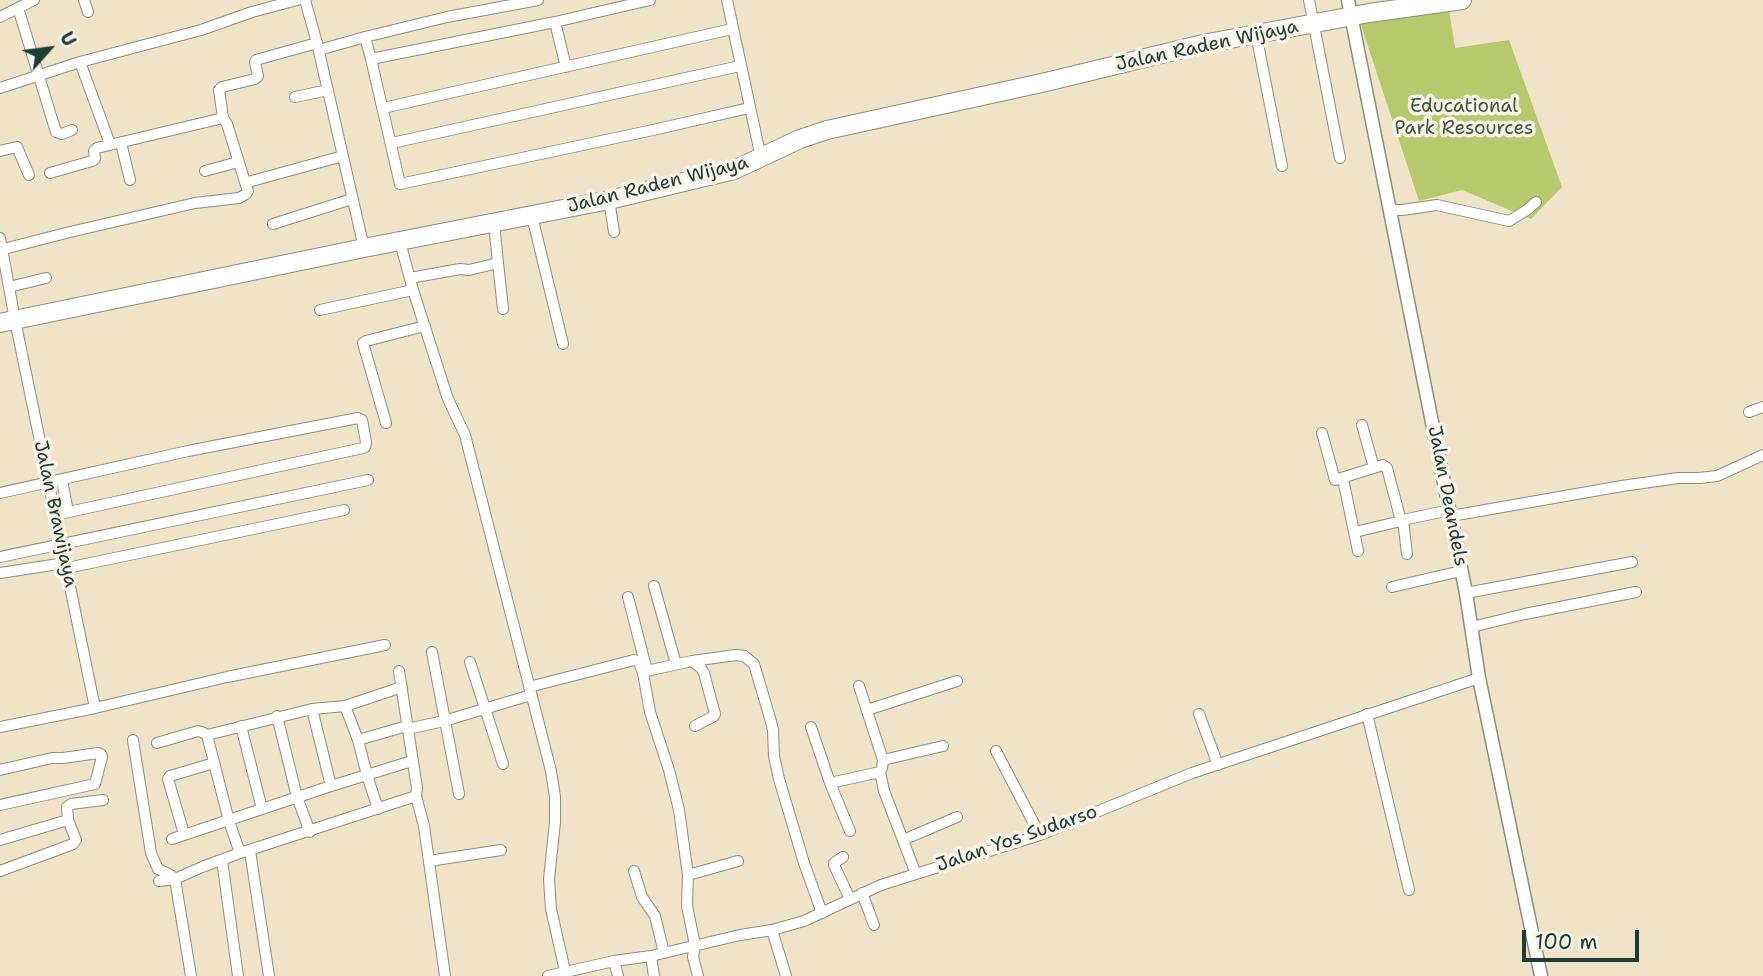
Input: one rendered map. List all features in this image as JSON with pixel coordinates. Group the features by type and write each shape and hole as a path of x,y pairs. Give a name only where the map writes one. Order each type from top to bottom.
{"highway":[{"name":"Jalan Raden Wijaya","path":"8,322 609,200 734,170 800,139 827,130 1203,44 1314,24 1350,8 1422,5 1462,0"}],"street":[{"path":"0,17 34,0"},
{"path":"84,0 88,12"},
{"path":"247,0 252,12"},
{"path":"0,88 80,62 201,30 283,2 297,0"},
{"path":"305,0 364,248"},
{"path":"1,250 195,203 239,198 246,194 248,191 223,118 219,90 255,79 258,76 256,60 538,0"},
{"path":"371,59 650,0"},
{"path":"727,0 761,158"},
{"path":"1309,0 1340,158"},
{"path":"18,8 56,132 62,134 72,130"},
{"name":"Jalan Deandels","path":"1350,8 1466,593 1479,678 1541,976"},
{"path":"555,22 566,67"},
{"path":"383,108 732,29"},
{"path":"1256,34 1282,166"},
{"path":"365,37 400,184 749,108"},
{"path":"80,62 110,144"},
{"path":"391,143 740,66"},
{"path":"295,97 328,90"},
{"path":"50,173 92,161 94,149 223,118"},
{"path":"121,143 130,180"},
{"path":"0,151 17,147 29,175"},
{"path":"245,182 343,156"},
{"path":"205,171 238,162"},
{"path":"273,224 352,198"},
{"path":"609,200 614,232"},
{"path":"1390,212 1437,205 1509,221 1536,202"},
{"path":"532,216 563,344"},
{"path":"494,223 503,309"},
{"name":"Jalan Brawijaya","path":"0,238 9,287 8,322 48,482 95,708"},
{"path":"400,242 447,396 465,435 551,771 555,797 549,879 551,909 565,971"},
{"path":"410,278 498,263"},
{"path":"9,287 46,278"},
{"path":"320,310 413,289"},
{"path":"386,423 363,344 425,326"},
{"path":"1749,412 1763,407"},
{"path":"0,493 188,451 358,418 362,420 365,436 363,448 55,515"},
{"path":"1362,425 1374,468"},
{"path":"1322,433 1334,478 1337,480 1374,468 1387,467 1402,520 1407,554"},
{"path":"1354,533 1402,520 1678,478 1717,476 1763,455"},
{"path":"1343,479 1358,551"},
{"path":"62,480 68,512"},
{"path":"0,557 368,480"},
{"path":"0,573 66,566 344,510"},
{"path":"1466,593 1632,562"},
{"path":"1392,587 1461,571"},
{"path":"654,586 676,664"},
{"path":"1472,627 1636,592"},
{"path":"628,597 645,672 650,712 679,810 688,875 687,906 698,976"},
{"path":"0,727 385,645"},
{"path":"432,652 459,794"},
{"path":"645,672 692,661 736,655 744,656 754,664 773,730 774,756 779,779 822,913"},
{"path":"358,740 486,709 530,691 634,660 645,672"},
{"path":"692,661 704,673 715,714 695,726"},
{"path":"470,662 503,764"},
{"path":"400,671 416,796 424,826 445,976"},
{"name":"Jalan Yos Sudarso","path":"548,976 565,971 590,971 614,961 651,956 804,921 862,893 1040,835 1192,773 1479,678"},
{"path":"867,710 957,681"},
{"path":"859,686 883,760 880,772 887,801 916,874"},
{"path":"206,735 277,716 345,706 402,687"},
{"path":"345,706 379,808"},
{"path":"312,709 331,786"},
{"path":"1199,714 1217,765"},
{"path":"1367,714 1409,890"},
{"path":"277,716 297,797 310,832"},
{"path":"241,726 262,809"},
{"path":"811,727 850,831"},
{"path":"158,743 198,731 206,735 229,821 245,852 269,976"},
{"path":"133,740 151,853 158,869 175,879 191,976"},
{"path":"883,760 943,746"},
{"path":"996,751 1040,835"},
{"path":"0,770 43,759 98,753 102,757 95,784 0,805"},
{"path":"172,838 412,761"},
{"path":"184,834 168,779 170,776 214,764"},
{"path":"830,783 880,772"},
{"path":"159,880 175,879 245,852 416,796"},
{"path":"0,871 73,844 76,840 68,820 67,807 71,804 103,800"},
{"path":"904,840 957,817"},
{"path":"0,840 68,820"},
{"path":"429,861 501,850"},
{"path":"843,858 834,865 850,899"},
{"path":"222,860 238,976"},
{"path":"688,875 738,861"},
{"path":"634,871 642,897 655,916 664,953"},
{"path":"862,893 874,925"},
{"path":"772,930 786,976"},
{"path":"651,956 654,976"},
{"path":"614,961 618,976"}],"green space":[{"name":"Educational Park Resources","path":"1449,9 1455,48 1509,40 1562,187 1531,219 1462,190 1419,201 1360,22"}]}
